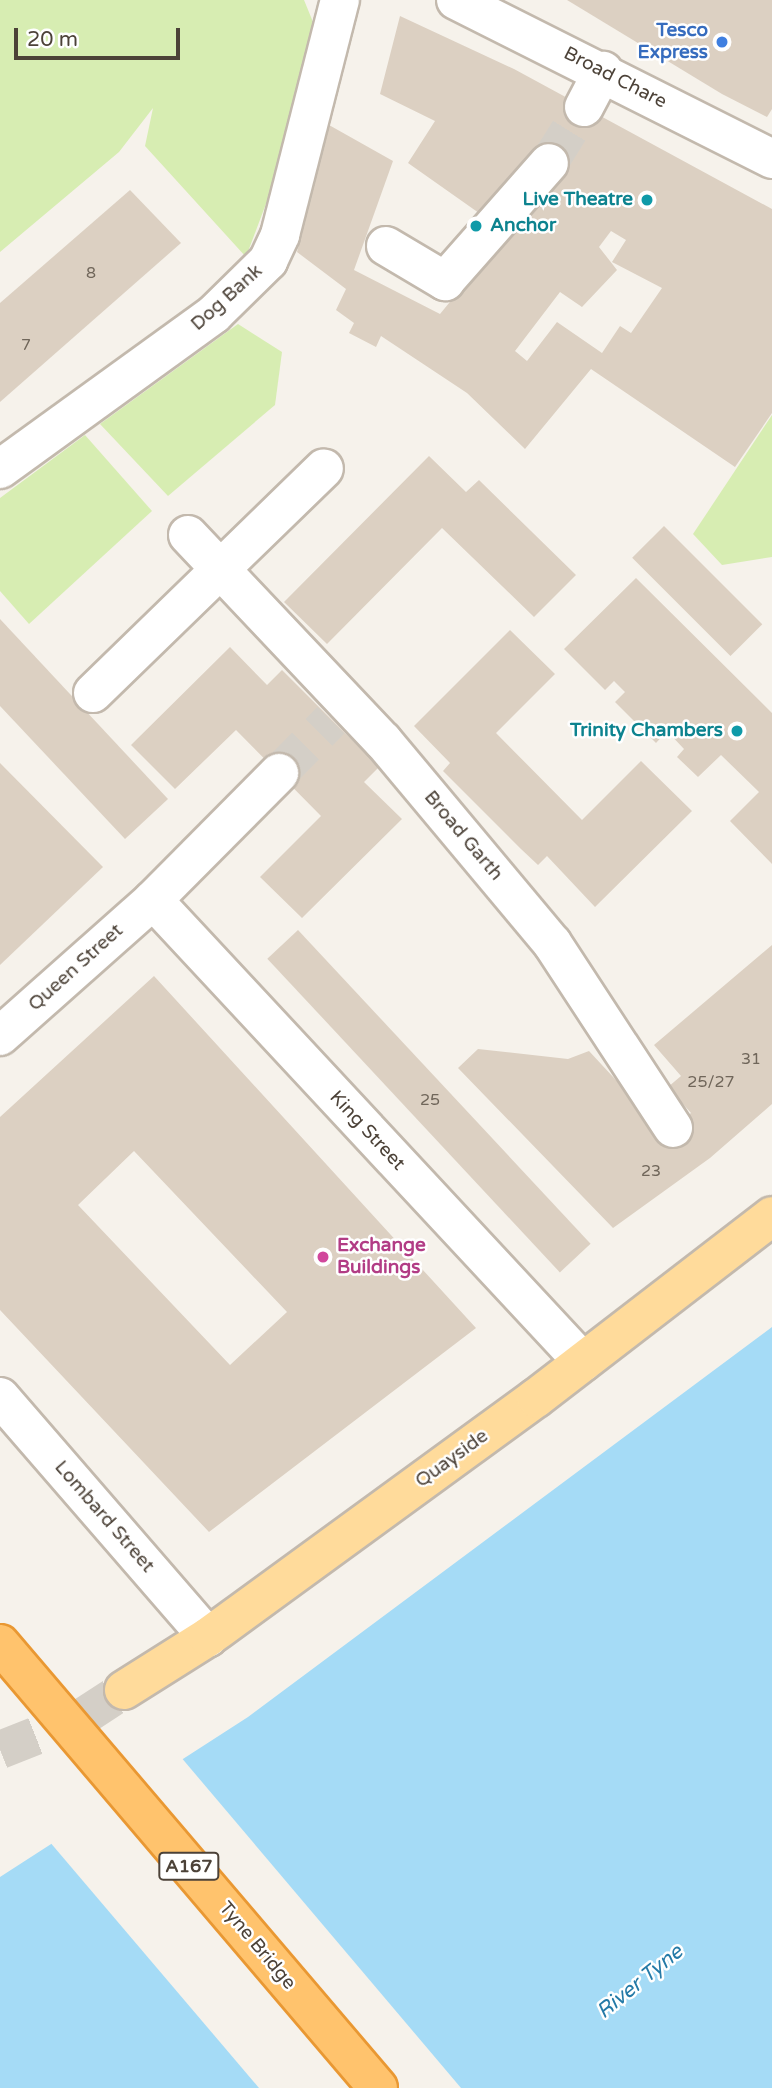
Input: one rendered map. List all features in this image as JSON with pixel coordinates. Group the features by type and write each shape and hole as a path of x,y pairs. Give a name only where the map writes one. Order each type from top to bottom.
{"highway":[{"name":"Tyne Bridge","path":"0,1644 378,2088"}],"main road":[{"name":"Quayside","path":"124,1690 208,1637 583,1362 772,1216"}],"street":[{"name":"Dog Bank","path":"0,469 214,314 253,279 274,250 340,0"},
{"name":"Broad Chare","path":"456,0 603,71 772,159"},
{"path":"584,107 603,71"},
{"path":"386,246 445,281 549,163"},
{"path":"93,693 324,468"},
{"name":"Broad Garth","path":"188,535 221,568 340,713 552,943 673,1128"},
{"name":"Queen Street","path":"0,1036 153,900 279,773"},
{"name":"King Street","path":"153,900 583,1362"},
{"name":"Lombard Street","path":"0,1397 208,1637"}],"green space":[{"path":"0,0 304,0 313,22 270,193 246,257 145,146 153,108 119,152 0,252"},
{"path":"238,324 282,352 275,405 168,496 100,424"},
{"path":"772,415 772,557 722,565 693,534"},
{"path":"85,435 152,511 29,624 0,591 0,498"}],"water":[{"name":"River Tyne","path":"772,1327 772,2088 0,2088 0,1877 248,1717"}],"pier":[{"path":"180,1756 461,2088 259,2088 49,1841"}],"building":[{"path":"567,0 772,0 772,109 767,117 722,94"},
{"path":"400,16 514,69 772,209 772,413 735,467 591,369 525,449 467,393 381,336 376,347 349,333 354,323 336,310 346,289 297,252 329,125 393,161 354,270 440,314 487,257 486,218 408,163 435,121 380,94","holes":["611,231 626,240 612,262 662,288 631,333 620,326 602,353 557,322 527,361 515,351 560,292 582,307 617,270 599,247"]},
{"path":"130,190 181,243 0,402 0,303"},
{"path":"429,456 466,492 479,480 576,575 534,617 442,528 327,644 284,602"},
{"path":"664,526 762,624 730,656 632,558"},
{"path":"636,578 772,713 772,864 730,821 759,792 721,755 698,777 677,757 684,749 667,731 656,743 615,702 625,692 614,681 605,690 564,649"},
{"path":"0,619 168,799 125,839 0,706"},
{"path":"510,630 555,674 496,733 582,820 641,761 692,811 595,907 547,856 538,865 443,771 450,763 414,726"},
{"path":"230,647 267,685 282,670 379,767 364,782 402,819 302,918 260,877 321,816 236,730 175,789 131,745"},
{"path":"0,763 103,867 0,965"},
{"path":"298,930 591,1244 560,1272 267,959"},
{"path":"772,945 772,1104 710,1158 613,1228 458,1068 478,1049 568,1059 589,1051 666,1134 691,1113 668,1087 681,1076 654,1045"},
{"name":"Exchange Buildings","path":"154,976 476,1328 209,1532 0,1310 0,1117","holes":["134,1151 287,1312 230,1365 78,1205"]}],"tunnel":[{"path":"549,163 584,107"},
{"path":"279,773 331,720"},
{"path":"0,1750 81,1718 124,1690"}],"place":[{"name":"Tesco Express","path":"722,42"},
{"name":"Live Theatre","path":"647,200"},
{"name":"Anchor","path":"476,226"},
{"name":"Trinity Chambers","path":"737,731"},
{"name":"Exchange Buildings","path":"323,1257"}]}
